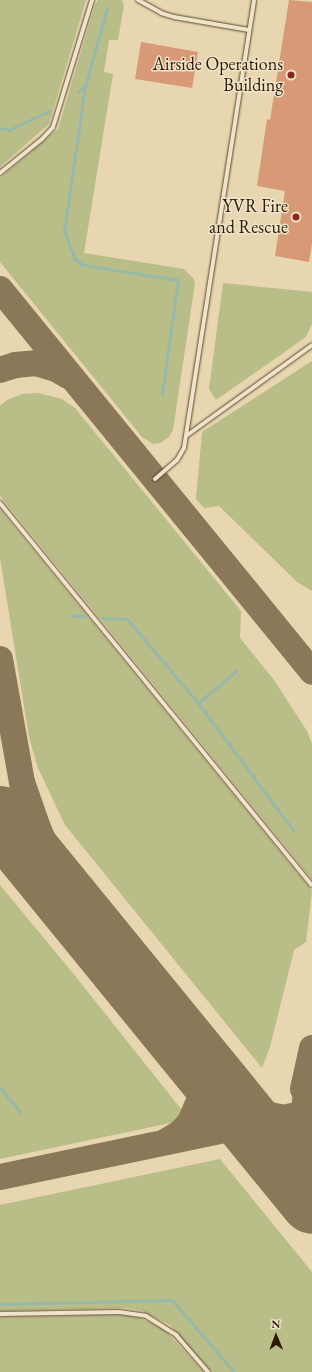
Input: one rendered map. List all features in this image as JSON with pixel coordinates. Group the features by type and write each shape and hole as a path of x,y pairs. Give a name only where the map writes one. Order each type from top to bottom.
{"lane":[{"path":"0,173 42,138 52,126 92,0"},
{"path":"138,0 161,14 249,30"},
{"path":"155,479 182,455 186,436 254,0"},
{"path":"186,436 312,345"},
{"path":"0,503 312,885"},
{"path":"0,1314 119,1312 146,1316 176,1335 208,1372"}],"green space":[{"path":"0,0 86,0 49,124 0,167"},
{"path":"98,0 122,0 124,5 118,40 109,40 104,72 113,74 84,253 184,269 193,278 195,283 173,430 169,437 160,443 153,444 142,437 0,262 0,178 58,129 95,5"},
{"path":"223,283 312,292 312,324 306,337 216,400 209,389"},
{"path":"312,361 312,591 297,582 219,506 204,508 196,499 202,432"},
{"path":"38,393 62,399 75,408 241,611 240,638 274,680 307,731 312,744 312,879 0,496 0,406 7,400 22,394"},
{"path":"0,509 312,891 306,942 294,950 270,1047 262,1068 65,825 38,768 29,737 0,558"},
{"path":"0,885 72,972 189,1119 0,1159"},
{"path":"220,1159 312,1272 312,1372 212,1372 170,1325 142,1311 125,1308 0,1311 0,1205"},
{"path":"123,1315 137,1317 163,1328 204,1372 0,1372 0,1317"}],"building":[{"path":"289,0 312,2 312,244 309,262 275,256 285,191 257,186 267,119 270,120"},
{"path":"141,42 198,52 192,88 135,79"}],"waterway":[{"path":"78,91 85,86 107,8"},
{"path":"85,86 64,231 75,259 83,265 178,280 162,394"},
{"path":"0,128 9,130 49,111"},
{"path":"73,616 83,616"},
{"path":"103,618 127,619 198,703 293,830"},
{"path":"198,703 236,671"},
{"path":"0,1088 20,1112"},
{"path":"0,1304 172,1300 234,1372"}],"taxiway":[{"path":"0,289 312,672"},
{"path":"0,370 15,365 36,363 56,369 68,376"},
{"path":"0,659 22,782 38,828 74,909"},
{"path":"165,1142 181,1132 190,1122 200,1098 198,1071 184,1043"},
{"path":"303,1089 312,1048"},
{"path":"308,1073 301,1140 304,1163 312,1187"},
{"path":"223,1092 256,1112 279,1117"},
{"path":"0,1177 312,1112"}],"runway":[{"path":"0,818 312,1201"}],"place":[{"name":"Airside Operations Building","path":"291,75"},
{"name":"YVR Fire and Rescue","path":"296,217"}]}
